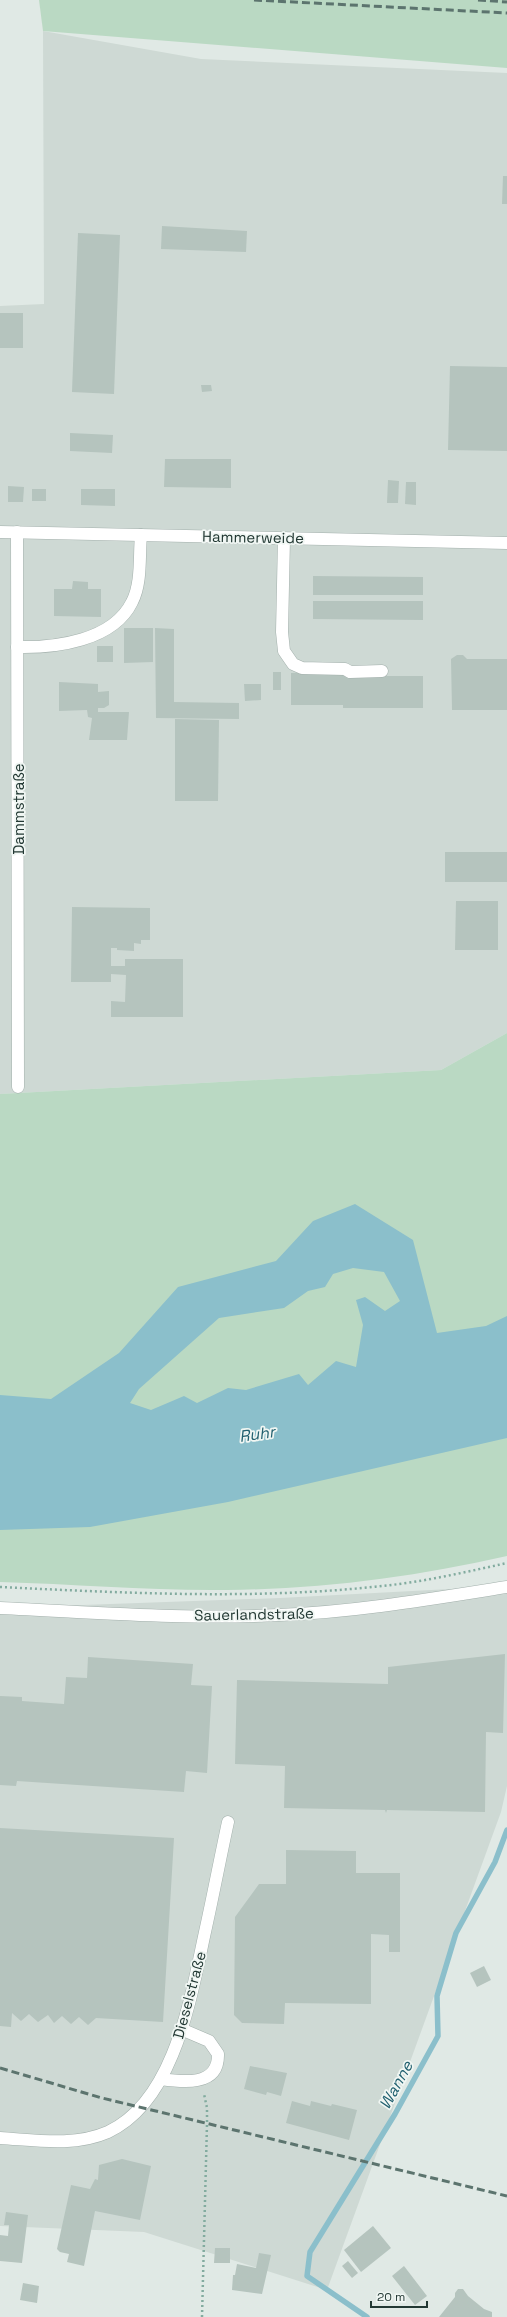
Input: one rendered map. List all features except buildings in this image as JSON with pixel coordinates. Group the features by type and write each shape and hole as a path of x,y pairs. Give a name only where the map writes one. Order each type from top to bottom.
{"street":[{"name":"Hammerweide","path":"0,532 507,543"},
{"name":"Dammstraße","path":"17,532 18,1087"},
{"path":"17,647 45,648 68,643 102,632 114,623 132,602 138,574 141,535"},
{"path":"284,538 282,632 284,651 293,664 302,668 345,669 350,672 382,671"},
{"name":"Sauerlandstraße","path":"0,1608 158,1615 278,1616 367,1609 507,1587"},
{"name":"Dieselstraße","path":"0,2138 64,2141 80,2140 107,2132 131,2117 142,2106 161,2079 181,2030 191,2000 228,1822"},
{"path":"161,2079 191,2083 210,2075 215,2068 218,2054 209,2041 181,2030"}],"path":[{"path":"0,1587 167,1595 280,1594 383,1586 507,1563"},
{"path":"200,2080 207,2108 202,2317"}],"shaded area":[{"path":"43,31 201,59 507,73 507,1033 441,1070 0,1094 0,306 44,304"},
{"path":"507,1586 507,1786 501,1812 327,2290 144,2232 0,2226 0,1608 280,1598"}],"green space":[{"path":"39,0 507,0 507,68 43,31"},
{"path":"507,1033 507,1556 403,1576 333,1584 263,1589 171,1589 0,1582 0,1094 441,1070"}],"water":[{"name":"Ruhr","path":"355,1204 413,1240 437,1333 486,1326 507,1316 507,1438 228,1502 90,1527 0,1530 0,1395 51,1399 119,1353 178,1287 276,1261 313,1221","holes":["353,1268 384,1272 400,1301 385,1311 365,1297 356,1300 363,1325 356,1367 336,1361 308,1385 299,1374 246,1390 228,1388 197,1403 184,1396 151,1410 130,1403 139,1389 219,1318 284,1308 308,1291 325,1287 333,1274"]}],"waterway":[{"name":"Wanne","path":"367,2317 307,2276 310,2252 395,2114 438,2036 437,1996 456,1933 495,1862 507,1830"}],"railway":[{"path":"254,0 507,13"},
{"path":"478,0 507,2"},
{"path":"0,2068 102,2098 507,2196"}]}
